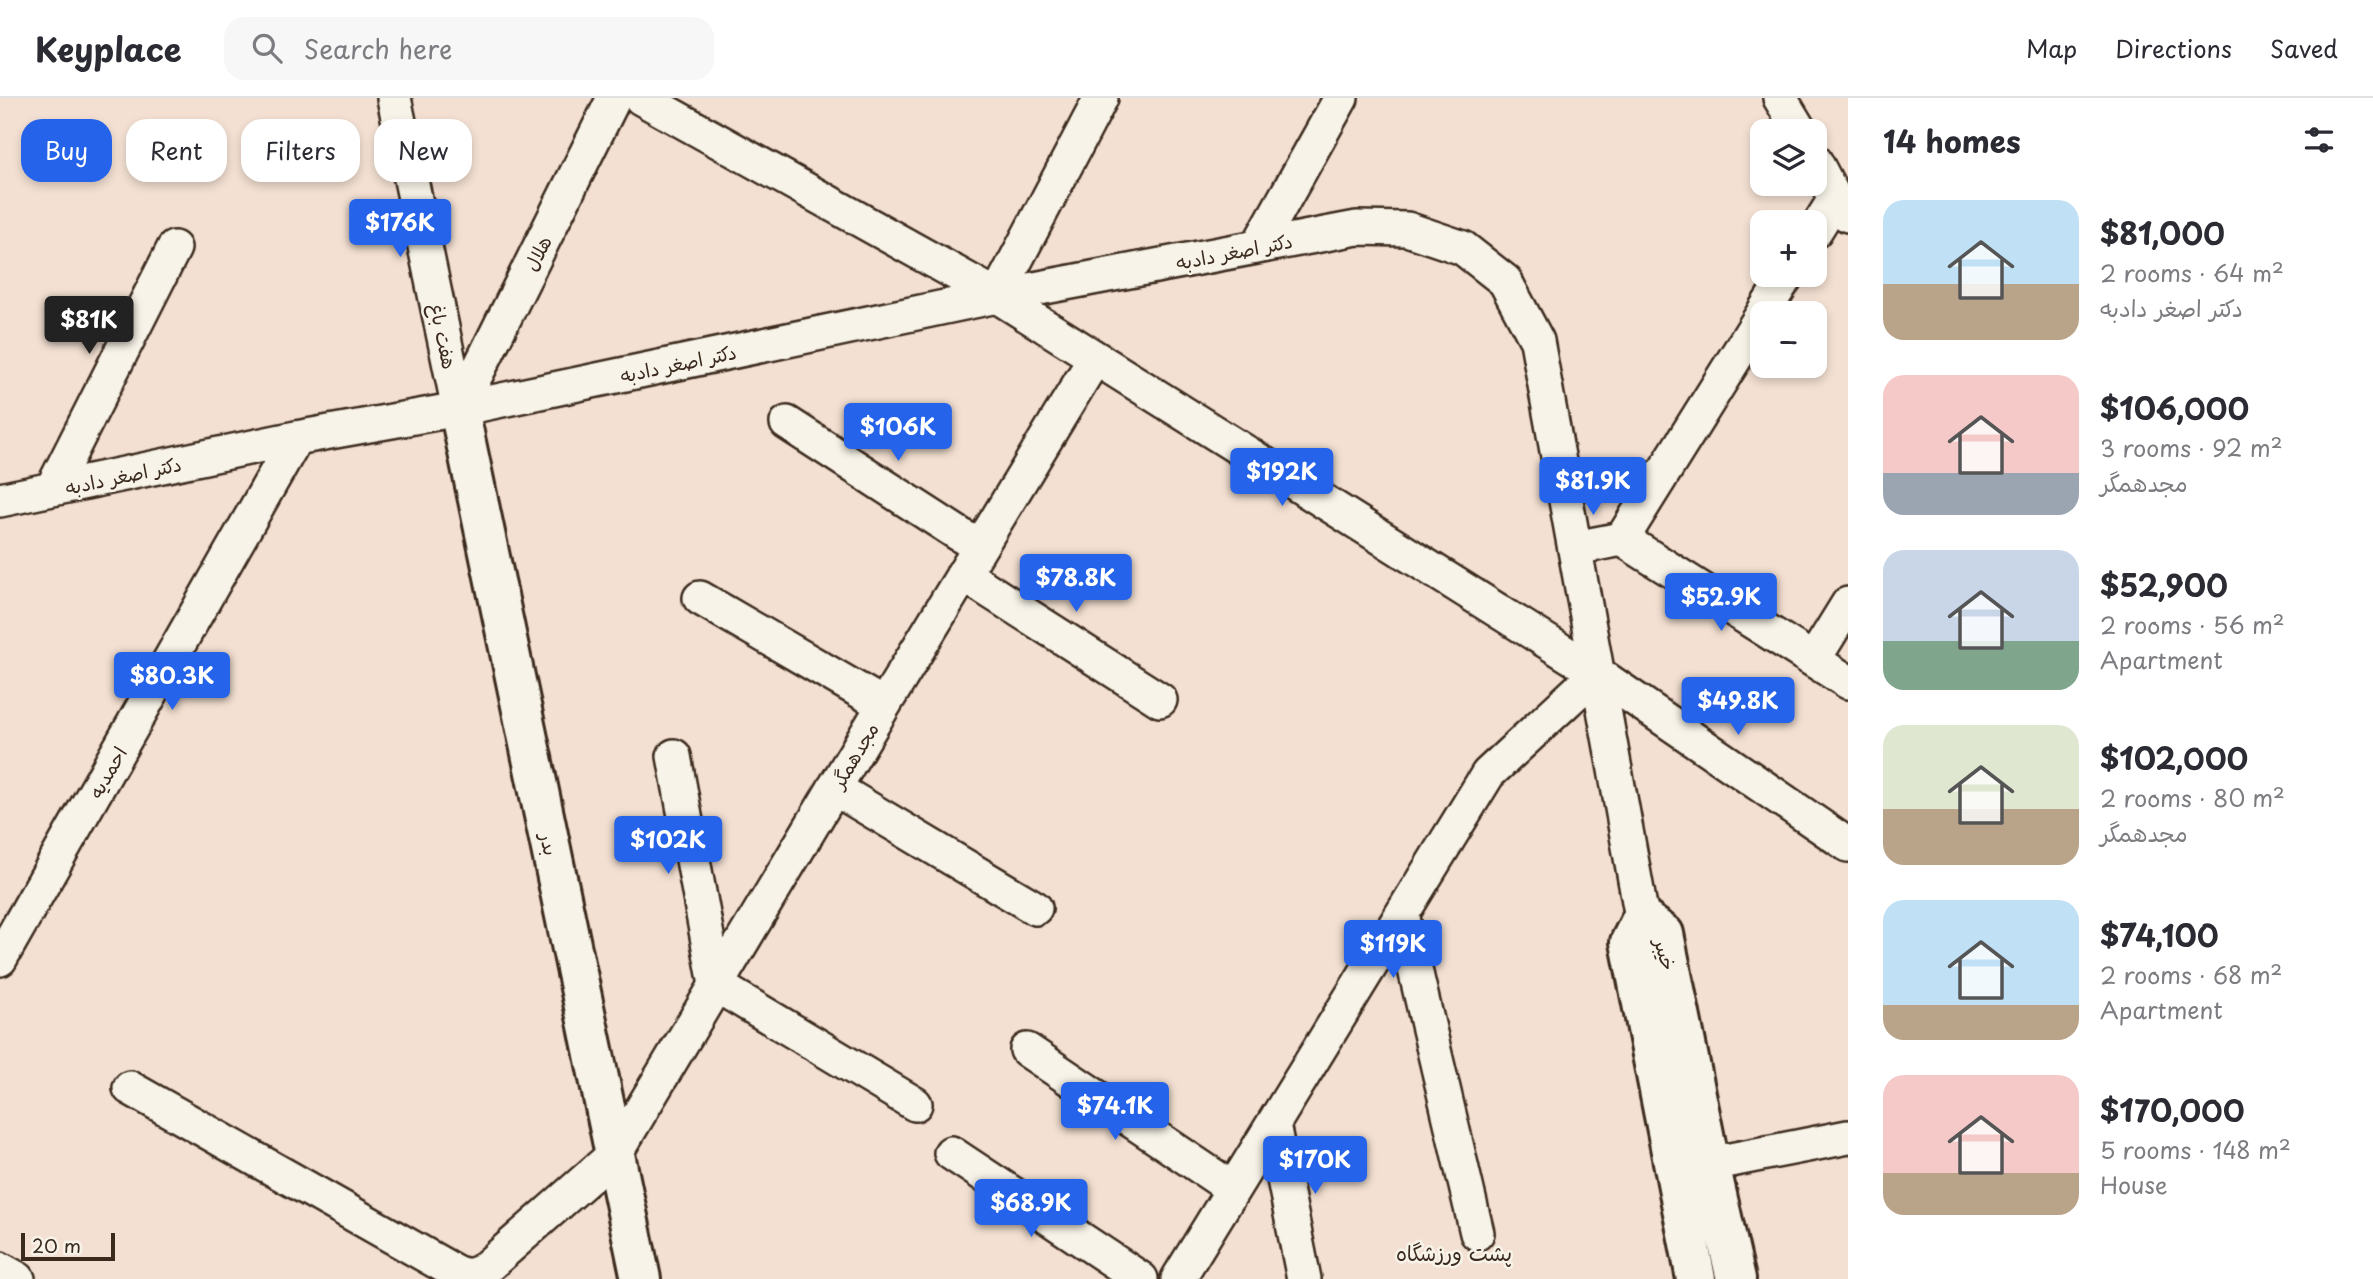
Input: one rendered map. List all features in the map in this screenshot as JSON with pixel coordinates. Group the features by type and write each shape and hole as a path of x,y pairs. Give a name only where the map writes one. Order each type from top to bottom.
{"street":[{"name":"هفت باغ","path":"394,98 459,409"},
{"name":"هلال","path":"459,409 614,98"},
{"path":"641,98 997,296 1597,673 1848,845"},
{"path":"997,296 1101,98"},
{"path":"1258,246 1341,98"},
{"path":"1827,182 1841,207 1827,220"},
{"name":"دکتر اصغر دادبه","path":"0,500 296,438 459,409 997,296 1357,228 1407,229 1463,248 1505,281 1536,341 1642,918"},
{"path":"52,489 174,248"},
{"path":"1622,539 1750,335"},
{"name":"مجدهمگر","path":"130,1087 457,1273 469,1276 481,1272 615,1154 1095,358"},
{"name":"بدر","path":"459,409 641,1279"},
{"path":"787,424 1160,700"},
{"name":"احمدیه","path":"0,959 296,438"},
{"path":"1575,548 1622,539 1848,682"},
{"path":"700,598 884,705"},
{"path":"1814,659 1848,604"},
{"path":"1178,1279 1488,774 1597,673"},
{"path":"674,756 716,985 915,1104"},
{"path":"834,788 1035,908"},
{"path":"1402,914 1477,1233"},
{"name":"خیبر","path":"1696,1279 1630,942 1642,918 1664,934 1710,1164 1737,1279"},
{"path":"1027,1050 1233,1189"},
{"path":"1273,1124 1304,1279"},
{"path":"1710,1164 1848,1137"},
{"path":"951,1153 1141,1279"},
{"path":"0,1269 18,1279"}],"district":[{"name":"پشت ورزشگاه","path":"1454,1252"}]}
